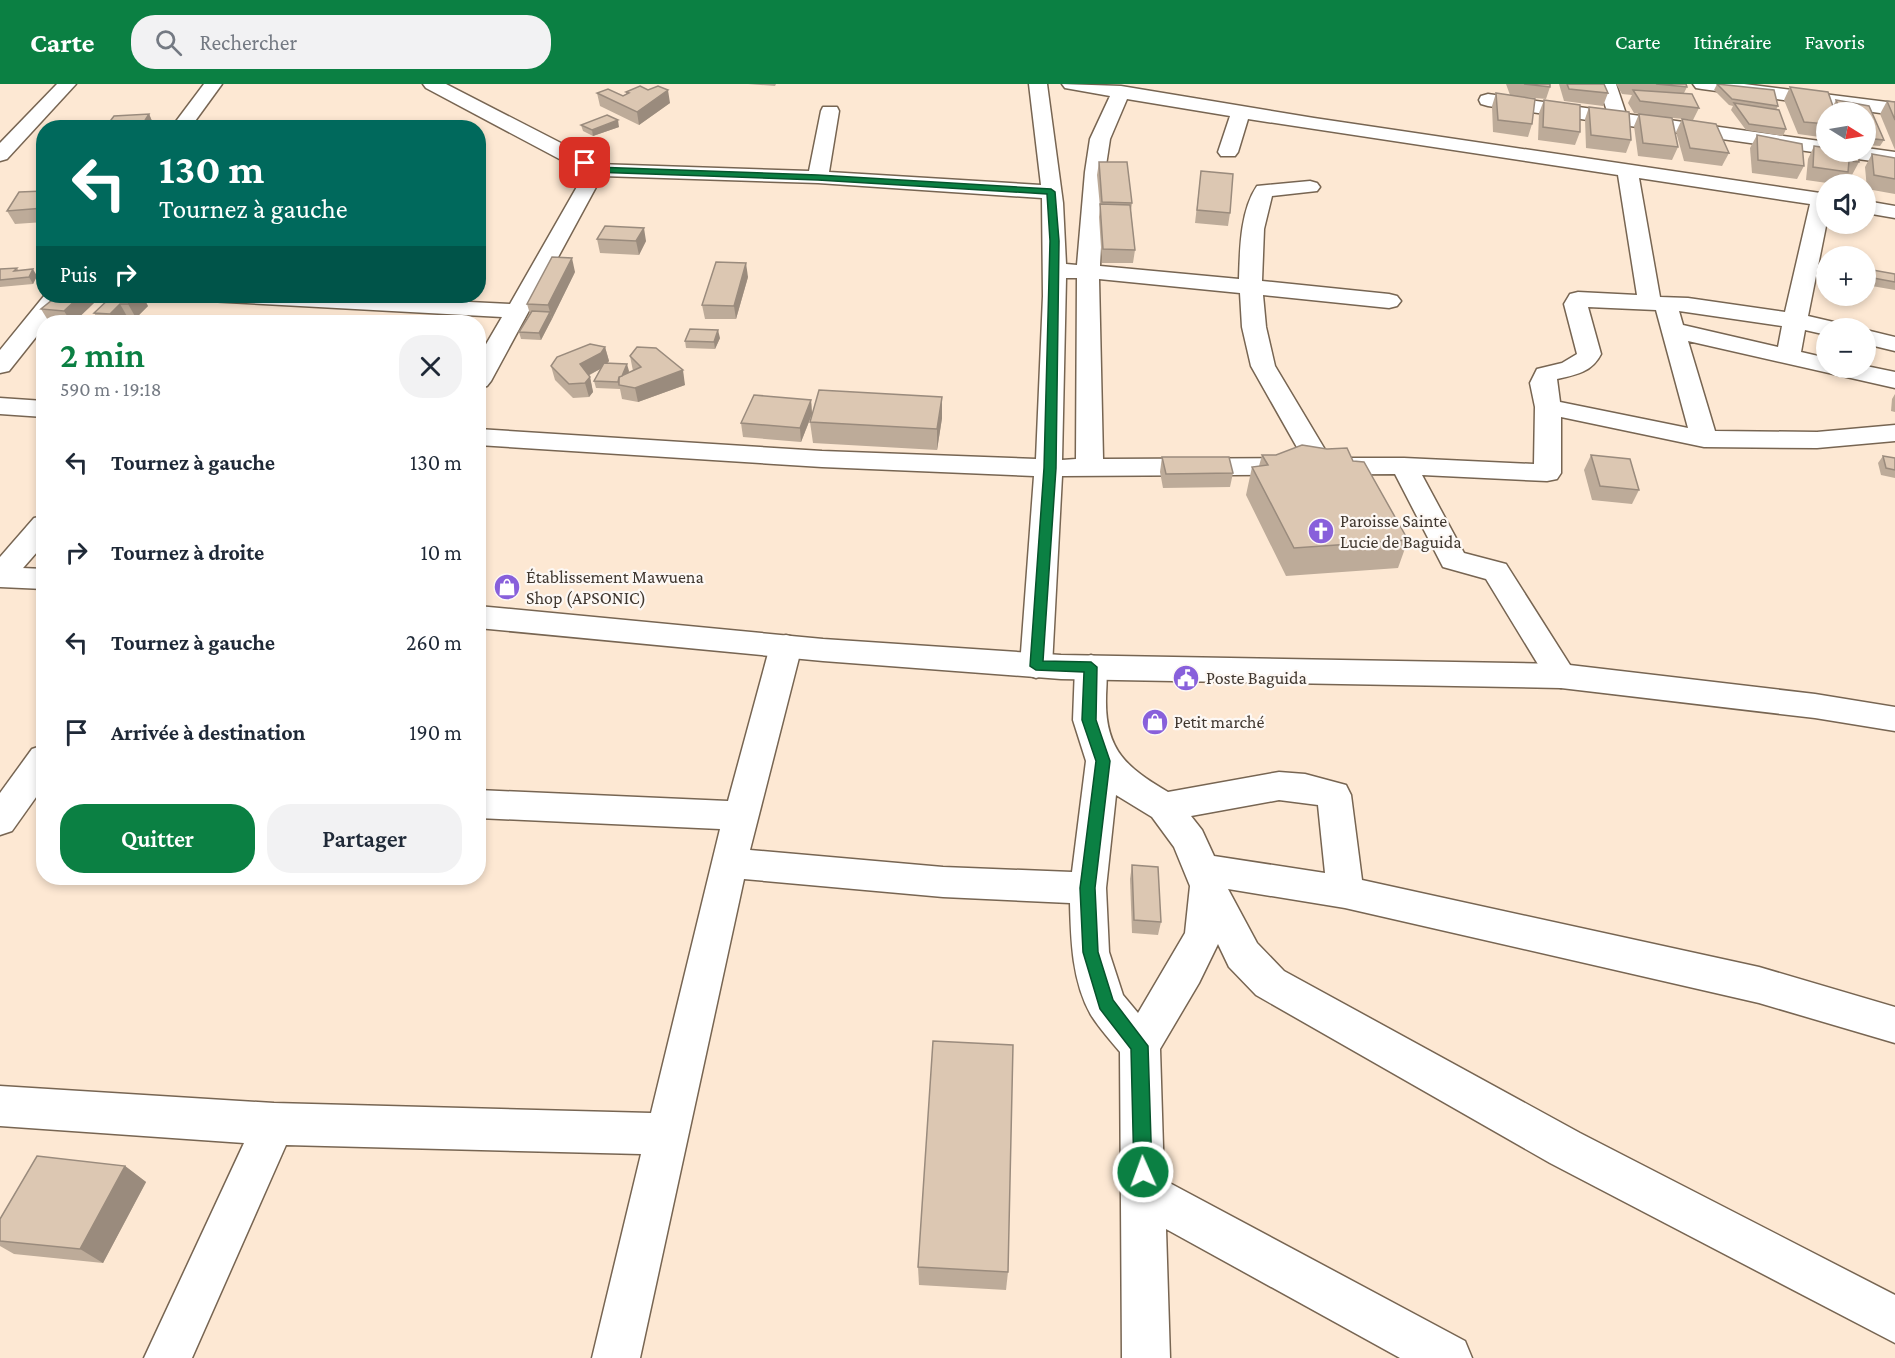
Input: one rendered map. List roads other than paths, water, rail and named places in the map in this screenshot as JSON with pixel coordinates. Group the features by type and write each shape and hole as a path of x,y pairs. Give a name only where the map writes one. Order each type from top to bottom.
{"main road":[{"path":"0,132 46,84"},
{"path":"0,155 67,84"},
{"path":"186,120 213,84"},
{"path":"432,84 585,163 592,170 818,177 1051,192"},
{"path":"1036,666 1050,468 1055,241 1038,84"},
{"path":"1071,84 1475,147 1816,195"},
{"path":"1607,84 1618,117"},
{"path":"1090,468 1088,272 1095,172 1100,139 1121,91"},
{"path":"1474,115 1483,92 1618,117 1712,104 1895,109"},
{"path":"1712,104 1816,144"},
{"path":"1712,104 1736,152"},
{"path":"818,177 830,111"},
{"path":"1228,152 1241,111"},
{"path":"1475,147 1472,133 1816,194"},
{"path":"1876,155 1895,158"},
{"path":"1627,169 1657,303 1673,330 1704,439"},
{"path":"486,367 592,178 592,170"},
{"path":"1310,187 1264,190 1256,215 1251,288 1257,348 1263,366 1322,467"},
{"path":"1876,196 1895,199"},
{"path":"1876,209 1895,212"},
{"path":"1788,356 1816,234"},
{"path":"1054,271 1088,272 1389,301"},
{"path":"486,438 822,459 1050,468 1404,466 1547,473 1548,407 1543,383 1546,374 1580,365 1587,360 1589,354 1576,304 1578,299 1657,303 1816,325"},
{"path":"41,315 50,303"},
{"path":"405,303 518,311"},
{"path":"0,366 36,321"},
{"path":"1673,330 1816,362"},
{"path":"1876,339 1895,344"},
{"path":"1876,376 1895,380"},
{"path":"0,406 36,408"},
{"path":"1548,407 1704,439 1817,440 1895,433"},
{"path":"1404,466 1453,560 1468,566 1496,571 1561,676"},
{"path":"0,576 36,534"},
{"path":"0,576 36,578"},
{"path":"486,618 786,646 1036,666 1561,676 1815,706 1895,719"},
{"path":"616,1358 729,863 786,646"},
{"path":"1091,667 1089,720 1103,761 1088,888 1090,952 1106,1004 1140,1046"},
{"path":"1103,761 1130,787 1164,807 1189,840 1243,955 1270,982 1566,1148 1895,1320"},
{"path":"0,821 29,776"},
{"path":"1164,807 1279,786 1305,788 1334,795 1345,892"},
{"path":"486,804 742,816"},
{"path":"729,863 943,882 1088,888"},
{"path":"1205,878 1345,892 1759,985 1895,1026"},
{"path":"1146,1358 1140,1046 1185,971 1204,934 1205,878"},
{"path":"0,1106 274,1124 667,1134"},
{"path":"168,1358 274,1124"},
{"path":"1144,1193 1448,1358"}],"place":[{"name":"Paroisse Sainte Lucie de Baguida","path":"1321,531"},
{"name":"Établissement Mawuena Shop (APSONIC)","path":"507,587"},
{"name":"Poste Baguida","path":"1186,678"},
{"name":"Petit marché","path":"1155,722"}]}
